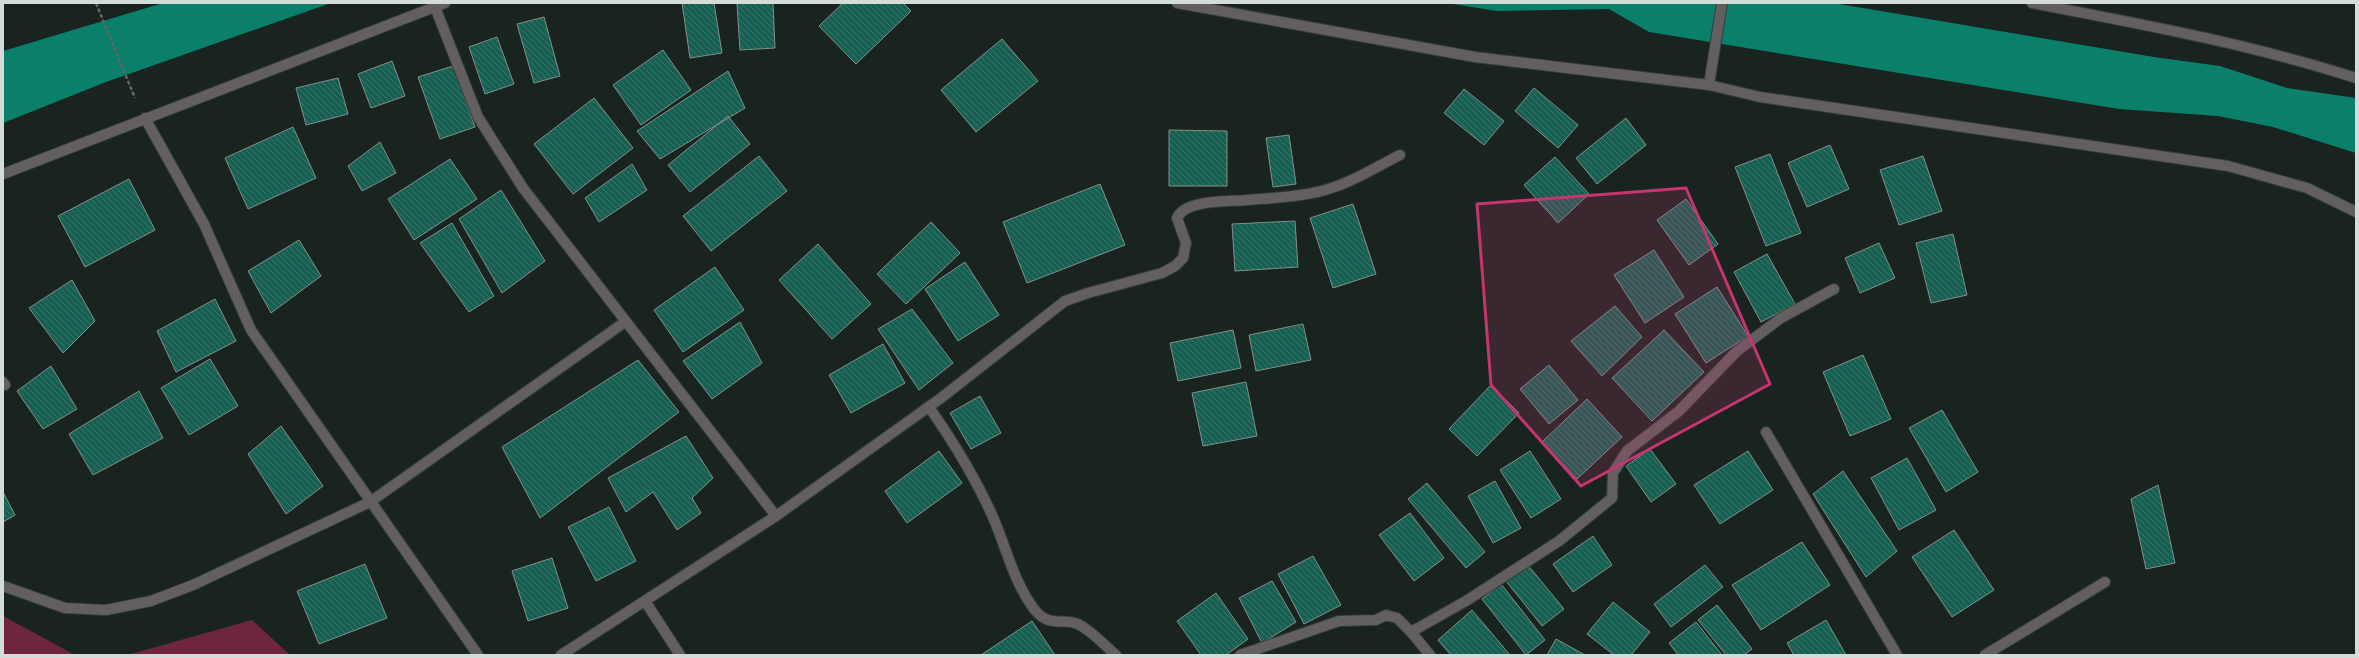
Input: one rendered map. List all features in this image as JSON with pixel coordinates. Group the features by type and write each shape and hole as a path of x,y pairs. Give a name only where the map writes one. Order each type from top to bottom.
{"street":[{"path":"3,174 445,3"},
{"path":"1178,3 1475,56 1709,86 1760,97 2228,166 2307,188 2356,212"},
{"path":"1709,86 1722,3"},
{"path":"2032,3 2176,31 2280,55 2356,78"},
{"path":"435,6 478,117 523,188 776,516"},
{"path":"145,118 204,224 251,330 478,655"},
{"path":"561,655 776,516 928,407 1065,301 1088,293 1162,273 1175,266 1183,258 1186,243 1177,218 1180,211 1189,206 1268,199 1326,190 1400,155"},
{"path":"1411,632 1466,601 1559,541 1612,498 1613,473 1627,451 1679,411 1737,351 1781,318 1834,289"},
{"path":"3,586 65,608 106,610 151,601 193,585 370,502 625,322"},
{"path":"928,407 958,452 992,514 1004,550 1035,610 1050,622 1076,623 1085,628 1116,655"},
{"path":"1766,432 1897,655"},
{"path":"1985,655 2105,582"},
{"path":"645,601 680,655"},
{"path":"1240,655 1339,621 1376,620 1386,615 1396,618 1411,632 1430,655"}],"path":[{"path":"96,3 129,84"}],"highlighted area":[{"path":"1686,188 1770,384 1581,486 1491,385 1477,204"}],"shaded area":[{"path":"163,3 331,3 106,82 3,123 3,51"},
{"path":"1447,3 1833,3 2154,57 2220,66 2287,88 2356,98 2356,153 2273,127 2218,116 2119,109 1649,32 1609,9 1497,11"},
{"path":"3,616 75,655 3,655"},
{"path":"252,620 290,655 127,655"}],"building":[{"path":"682,3 714,3 722,53 690,58"},
{"path":"737,3 773,3 775,48 740,50"},
{"path":"843,3 903,3 911,11 856,64 819,26"},
{"path":"544,17 560,76 534,83 517,24"},
{"path":"497,37 514,84 485,94 469,47"},
{"path":"1002,39 1038,81 976,132 941,90"},
{"path":"663,50 691,90 641,125 613,85"},
{"path":"392,61 405,96 371,108 358,74"},
{"path":"453,66 475,127 440,139 418,77"},
{"path":"728,71 745,108 660,159 637,131"},
{"path":"338,78 348,114 306,125 296,88"},
{"path":"1534,88 1578,125 1558,148 1515,111"},
{"path":"1464,89 1504,121 1484,145 1444,113"},
{"path":"594,98 633,148 573,194 534,144"},
{"path":"728,116 750,144 690,192 668,165"},
{"path":"1626,118 1646,145 1597,184 1576,158"},
{"path":"293,127 316,178 248,209 225,158"},
{"path":"1169,130 1227,131 1227,186 1169,186"},
{"path":"1289,135 1296,184 1273,187 1266,138"},
{"path":"380,142 396,173 362,191 348,166"},
{"path":"1830,145 1849,189 1807,207 1788,163"},
{"path":"1770,154 1801,233 1766,246 1735,167"},
{"path":"759,156 787,191 711,251 683,216"},
{"path":"1923,156 1942,211 1899,225 1880,170"},
{"path":"1555,157 1589,194 1558,223 1524,185"},
{"path":"450,159 477,199 414,240 388,199"},
{"path":"632,164 647,190 599,222 585,198"},
{"path":"129,179 155,230 85,267 58,216"},
{"path":"1100,184 1125,245 1027,283 1003,222"},
{"path":"501,190 545,261 502,293 459,219"},
{"path":"1686,199 1718,244 1689,265 1657,220"},
{"path":"1353,204 1376,274 1333,288 1310,218"},
{"path":"1295,221 1298,267 1235,271 1232,224"},
{"path":"931,222 960,253 906,304 877,274"},
{"path":"452,223 494,296 469,312 420,243"},
{"path":"1953,234 1967,295 1931,303 1916,243"},
{"path":"299,240 321,276 271,313 248,271"},
{"path":"1879,243 1895,278 1860,293 1845,258"},
{"path":"818,244 871,304 832,339 779,280"},
{"path":"1654,250 1684,297 1645,323 1614,275"},
{"path":"1767,254 1795,304 1761,322 1734,272"},
{"path":"965,262 999,315 958,341 925,289"},
{"path":"715,267 744,310 683,352 654,310"},
{"path":"72,280 95,321 63,353 29,308"},
{"path":"1717,287 1748,336 1706,363 1675,314"},
{"path":"215,299 236,341 176,372 157,331"},
{"path":"1615,306 1642,337 1602,376 1571,341"},
{"path":"912,309 953,363 919,390 878,329"},
{"path":"740,322 762,363 712,399 683,361"},
{"path":"1303,324 1311,360 1256,371 1249,335"},
{"path":"1233,330 1241,368 1178,381 1170,343"},
{"path":"1664,330 1704,372 1652,421 1612,378"},
{"path":"883,344 905,383 851,413 829,375"},
{"path":"1863,355 1891,419 1850,436 1823,372"},
{"path":"210,359 238,406 189,435 161,388"},
{"path":"638,360 679,412 540,518 502,447"},
{"path":"1549,365 1578,400 1549,424 1520,389"},
{"path":"51,366 77,409 43,429 17,391"},
{"path":"1246,382 1257,436 1203,446 1192,393"},
{"path":"1491,385 1519,413 1477,456 1449,429"},
{"path":"139,391 163,438 93,475 69,434"},
{"path":"980,396 1001,433 971,449 950,413"},
{"path":"1587,399 1622,437 1577,479 1542,442"},
{"path":"1942,410 1978,472 1946,492 1909,428"},
{"path":"281,426 323,486 286,514 248,454"},
{"path":"686,436 713,478 692,498 701,513 677,530 653,492 626,512 608,478"},
{"path":"1650,449 1676,484 1651,502 1626,466"},
{"path":"939,451 962,483 907,523 885,491"},
{"path":"1530,451 1561,499 1531,518 1500,470"},
{"path":"1748,451 1773,490 1720,524 1694,485"},
{"path":"1907,458 1936,510 1899,530 1871,478"},
{"path":"1843,471 1897,551 1866,577 1813,494"},
{"path":"1495,481 1521,528 1493,543 1468,496"},
{"path":"1427,483 1485,552 1466,568 1408,499"},
{"path":"2158,485 2175,563 2146,569 2131,499"},
{"path":"3,492 15,515 3,522"},
{"path":"609,507 636,561 596,581 568,527"},
{"path":"1410,513 1444,558 1414,581 1379,535"},
{"path":"1954,530 1994,590 1952,617 1912,557"},
{"path":"1593,536 1612,565 1573,592 1553,564"},
{"path":"1802,542 1830,585 1761,630 1732,585"},
{"path":"1313,556 1341,605 1304,624 1278,574"},
{"path":"552,558 568,608 528,621 512,571"},
{"path":"365,564 387,618 319,644 297,591"},
{"path":"1527,564 1564,609 1542,626 1506,581"},
{"path":"1705,565 1723,587 1671,627 1654,604"},
{"path":"1272,581 1296,622 1262,643 1239,598"},
{"path":"1501,584 1545,640 1526,655 1482,599"},
{"path":"1216,593 1248,639 1226,655 1201,655 1177,621"},
{"path":"1613,602 1650,632 1631,655 1614,655 1587,634"},
{"path":"1717,605 1752,649 1744,655 1726,655 1698,620"},
{"path":"1472,610 1510,655 1451,655 1438,640"},
{"path":"1826,620 1846,655 1794,655 1787,643"},
{"path":"1032,621 1055,655 981,655"},
{"path":"1696,622 1722,655 1678,655 1669,643"},
{"path":"1556,639 1585,655 1547,655"}]}
